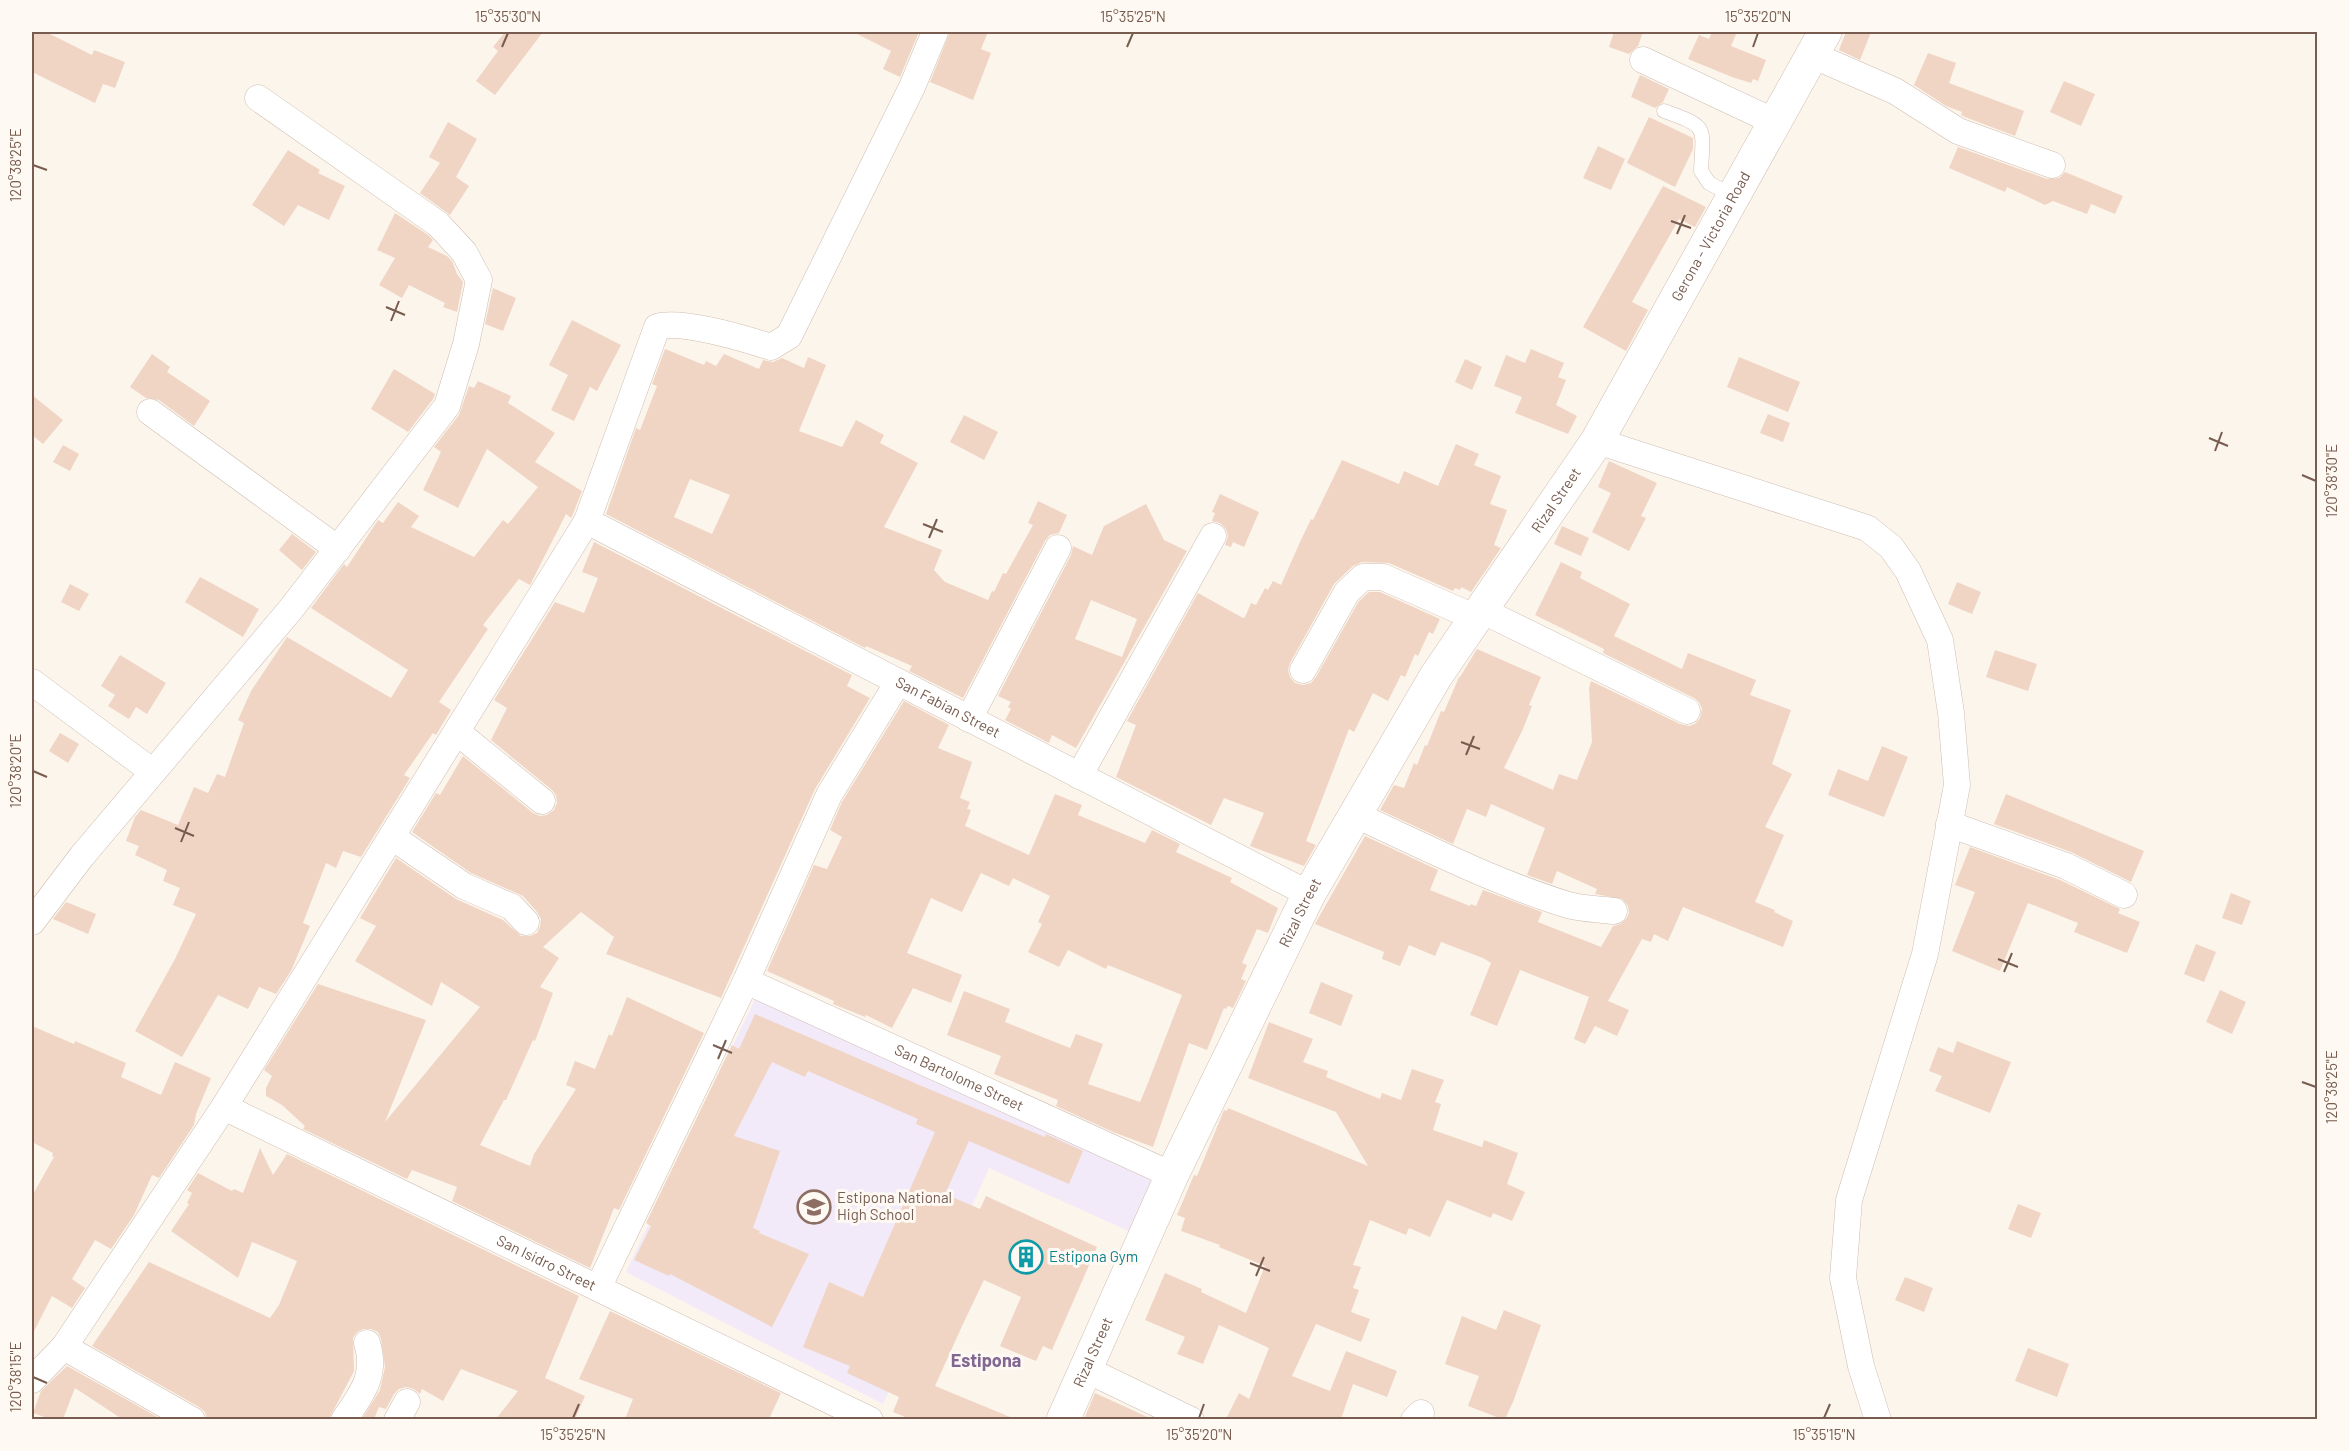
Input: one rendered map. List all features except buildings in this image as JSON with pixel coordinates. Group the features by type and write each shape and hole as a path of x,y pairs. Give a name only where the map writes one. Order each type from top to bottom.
{"main road":[{"name":"Gerona - Victoria Road","path":"1597,441 1818,43"},
{"name":"Rizal Street","path":"1063,1419 1172,1175 1309,894 1436,676 1597,441"}],"street":[{"path":"32,1380 64,1347 224,1107 587,521 657,327 665,324 685,326 771,347 789,336 912,87 935,32"},
{"path":"1818,43 1958,131 2052,165"},
{"path":"1642,60 1775,122"},
{"path":"32,922 82,856 291,609 447,406 466,344 479,280 464,252 438,224 258,98"},
{"path":"150,412 338,549"},
{"path":"1597,441 1867,528 1891,547 1908,571 1940,640 1951,713 1956,785 1925,954 1849,1200 1843,1278 1861,1366 1878,1419"},
{"name":"San Fabian Street","path":"587,521 1309,894"},
{"path":"1079,776 1213,536"},
{"path":"969,719 1058,548"},
{"path":"1303,670 1347,592 1363,577 1383,577 1479,614 1687,711"},
{"path":"32,682 153,772"},
{"path":"598,1288 746,981 829,795 898,682"},
{"path":"457,732 542,801"},
{"path":"1356,815 1449,856 1469,869 1570,905 1614,911"},
{"path":"1949,824 2066,866 2124,895"},
{"path":"392,837 464,886 512,907 526,922"},
{"name":"San Bartolome Street","path":"746,981 1172,1175"},
{"name":"San Isidro Street","path":"224,1107 870,1419"},
{"path":"344,1419 364,1389 370,1372 372,1359 367,1343"},
{"path":"64,1347 192,1419"},
{"path":"1086,1369 1191,1419"}],"lane":[{"path":"1664,111 1695,122 1704,143 1701,171 1709,183 1733,196"}],"shaded area":[{"name":"Estipona National High School","path":"756,997 1155,1182 1131,1232 989,1168 883,1404 626,1272"}],"place":[{"name":"Estipona National High School","path":"814,1207"},
{"name":"Estipona Gym","path":"1026,1257"}],"district":[{"name":"Estipona","path":"986,1361"}]}
